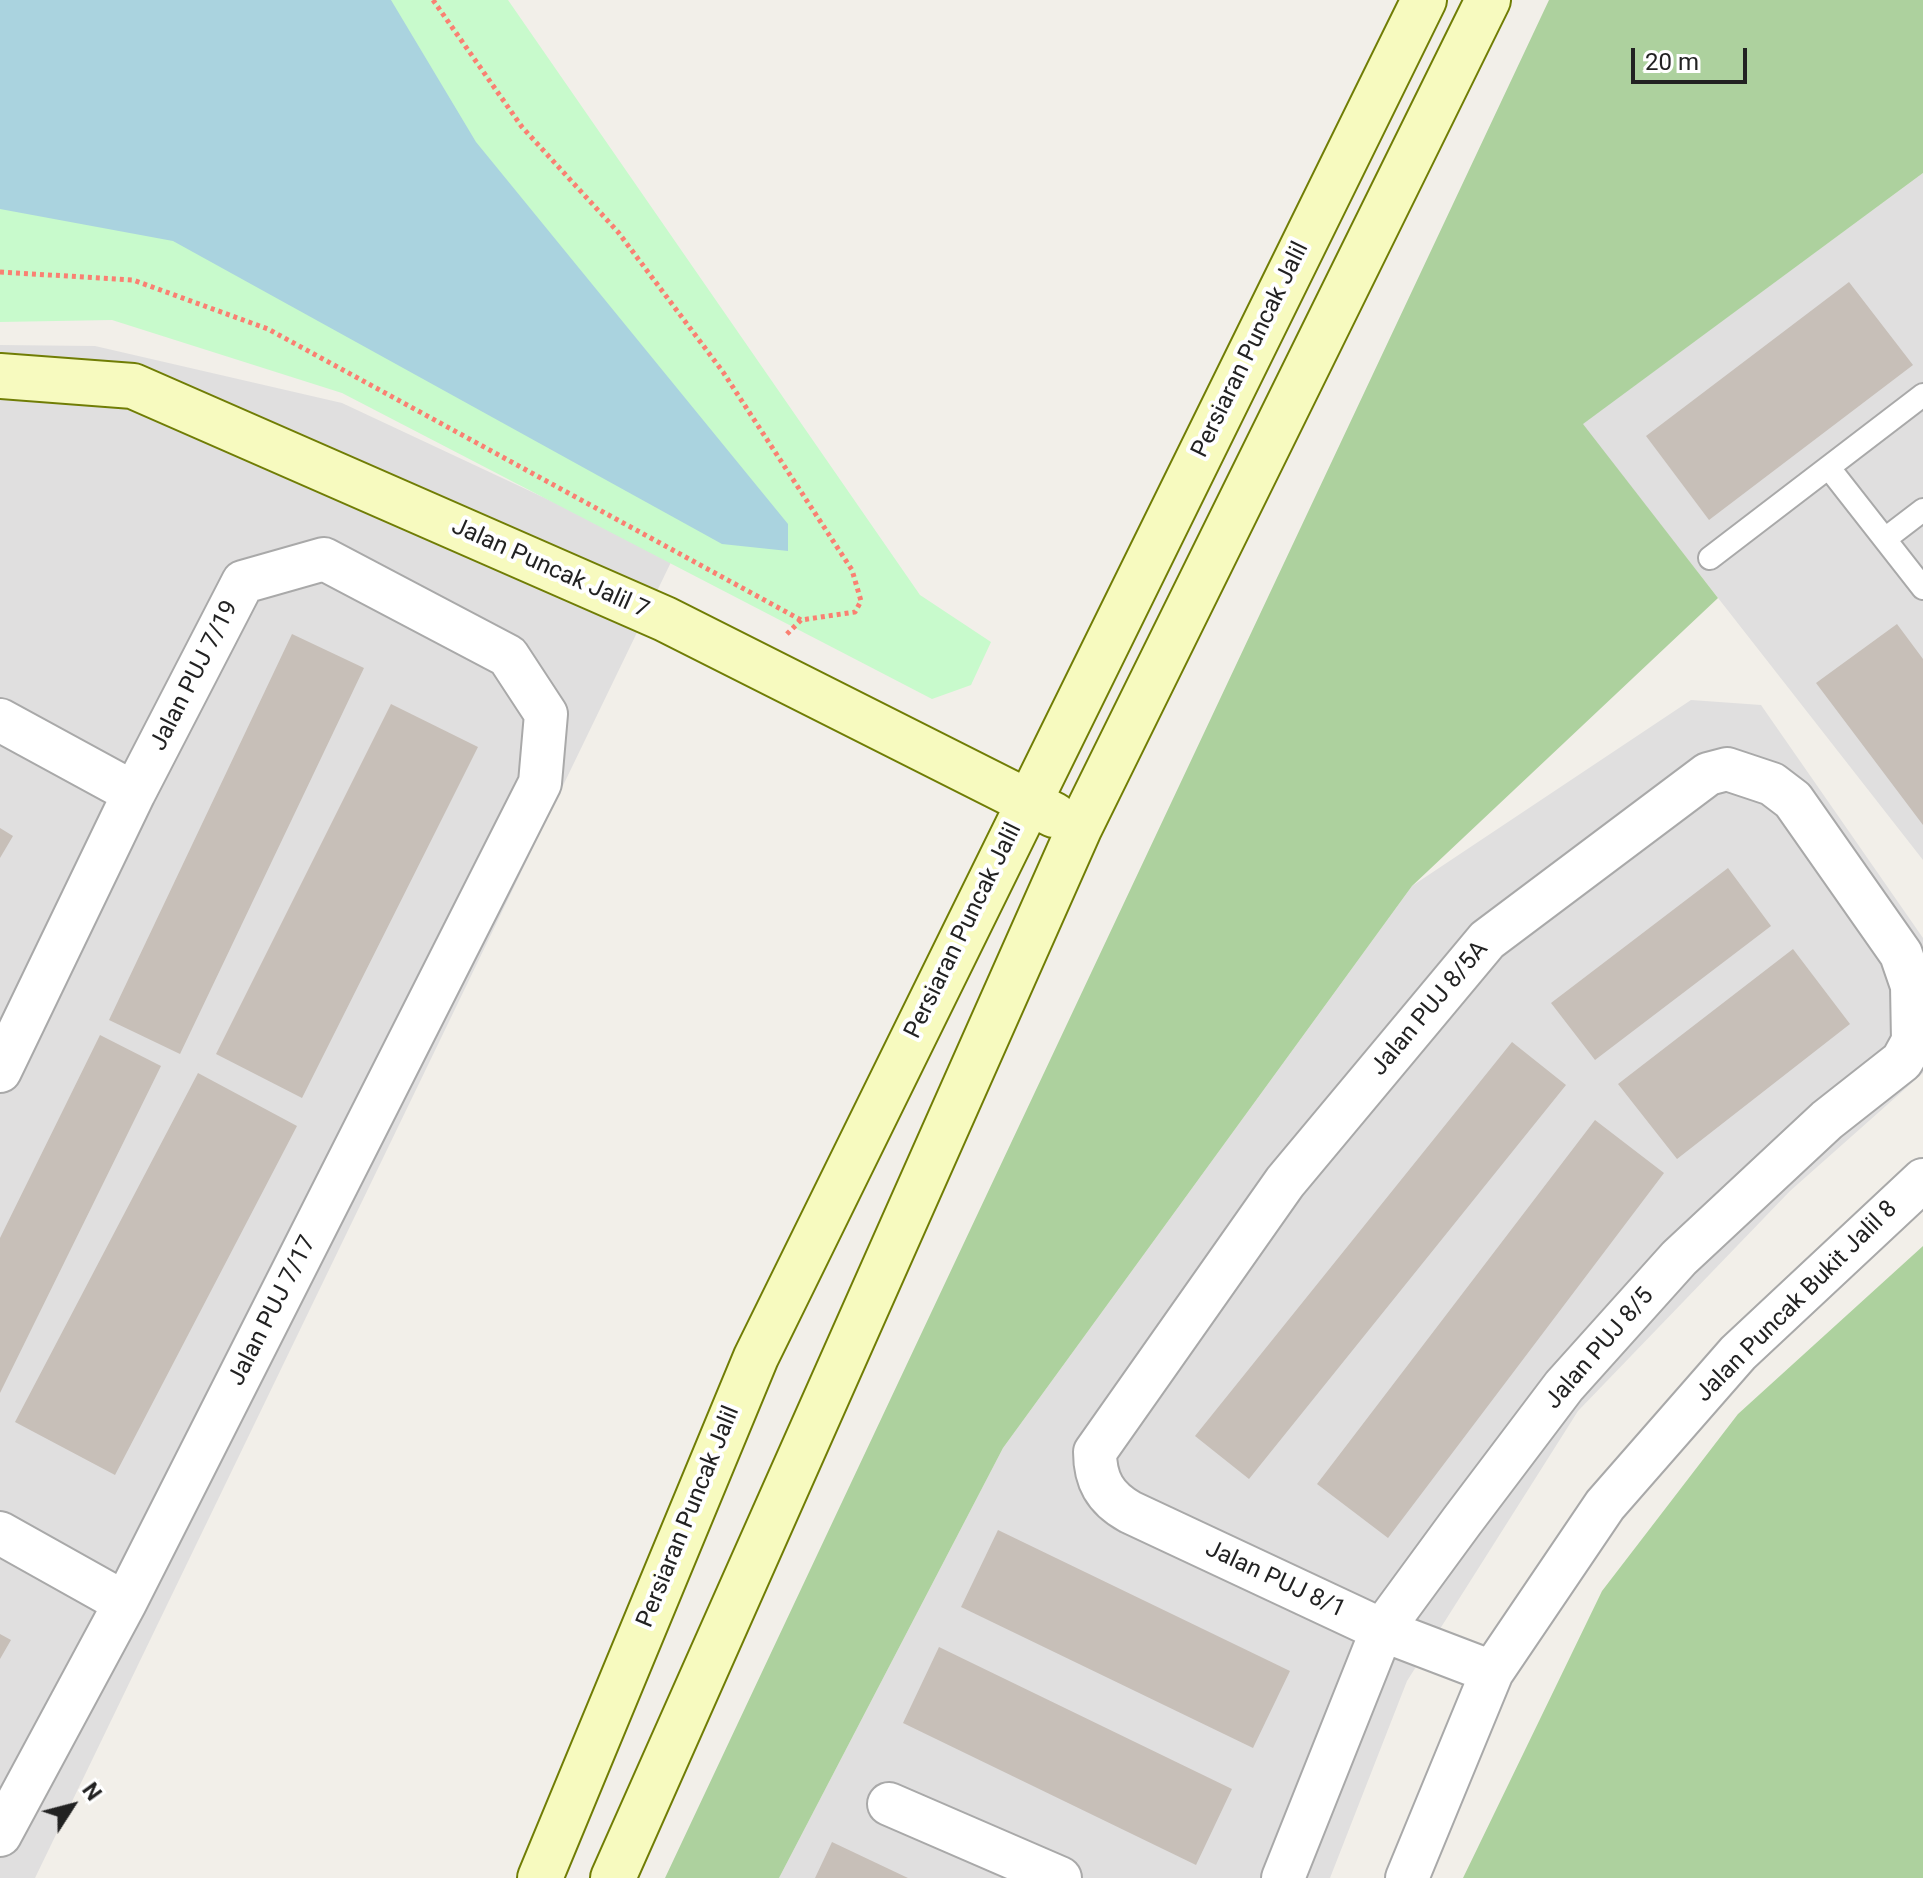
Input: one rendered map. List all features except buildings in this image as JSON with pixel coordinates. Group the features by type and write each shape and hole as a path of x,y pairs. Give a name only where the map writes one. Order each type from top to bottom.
{"main road":[{"name":"Persiaran Puncak Jalil","path":"540,1878 756,1357 1424,0"},
{"path":"613,1878 1079,829 1488,0"},
{"name":"Jalan Puncak Jalil 7","path":"0,376 133,386 665,619 1079,829"}],"street":[{"name":"Jalan PUJ 7/19","path":"0,1071 134,793 243,582 324,559 508,656 546,714 540,783"},
{"path":"0,720 134,793"},
{"name":"Jalan PUJ 8/5A","path":"1095,1452 1285,1182 1487,940 1504,925 1708,774 1727,769 1772,784 1793,800 1848,878"},
{"name":"Jalan PUJ 7/17","path":"0,1835 125,1603 540,783"},
{"name":"Jalan PUJ 8/5","path":"1283,1878 1382,1630 1564,1386 1679,1258 1827,1120 1902,1061 1913,1041 1912,986 1901,954 1848,878"},
{"name":"Jalan Puncak Bukit Jalil 8","path":"1407,1878 1492,1672 1605,1505 1728,1365 1923,1180"},
{"name":"Jalan PUJ 8/1","path":"1095,1452 1095,1469 1113,1502 1382,1630 1492,1672"},
{"path":"0,1533 125,1603"},
{"path":"889,1804 1060,1878"}],"lane":[{"path":"1710,558 1923,395"},
{"path":"1829,468 1923,588"},
{"path":"1885,539 1923,510"}],"path":[{"path":"0,272 133,280 268,329 801,620 855,612 861,601 852,570 723,372 618,232 522,127 433,0"}],"shaded area":[{"path":"1923,173 1923,860 1582,424"},
{"path":"0,345 95,346 342,403 673,558 35,1878 0,1878"},
{"path":"1691,700 1761,705 1923,938 1923,1073 1790,1191 1578,1411 1407,1681 1330,1878 779,1878 1003,1448 1412,886"}],"green space":[{"path":"0,0 508,0 920,595 991,642 971,685 932,699 342,393 112,320 0,322"},
{"path":"1549,0 1923,0 1923,173 1583,424 1718,598 1412,886 1003,1448 779,1878 665,1878"},
{"path":"1923,1246 1923,1878 1463,1878 1602,1591 1738,1414"}],"water":[{"path":"0,0 391,0 476,142 788,524 788,551 722,544 173,241 0,209"}]}
